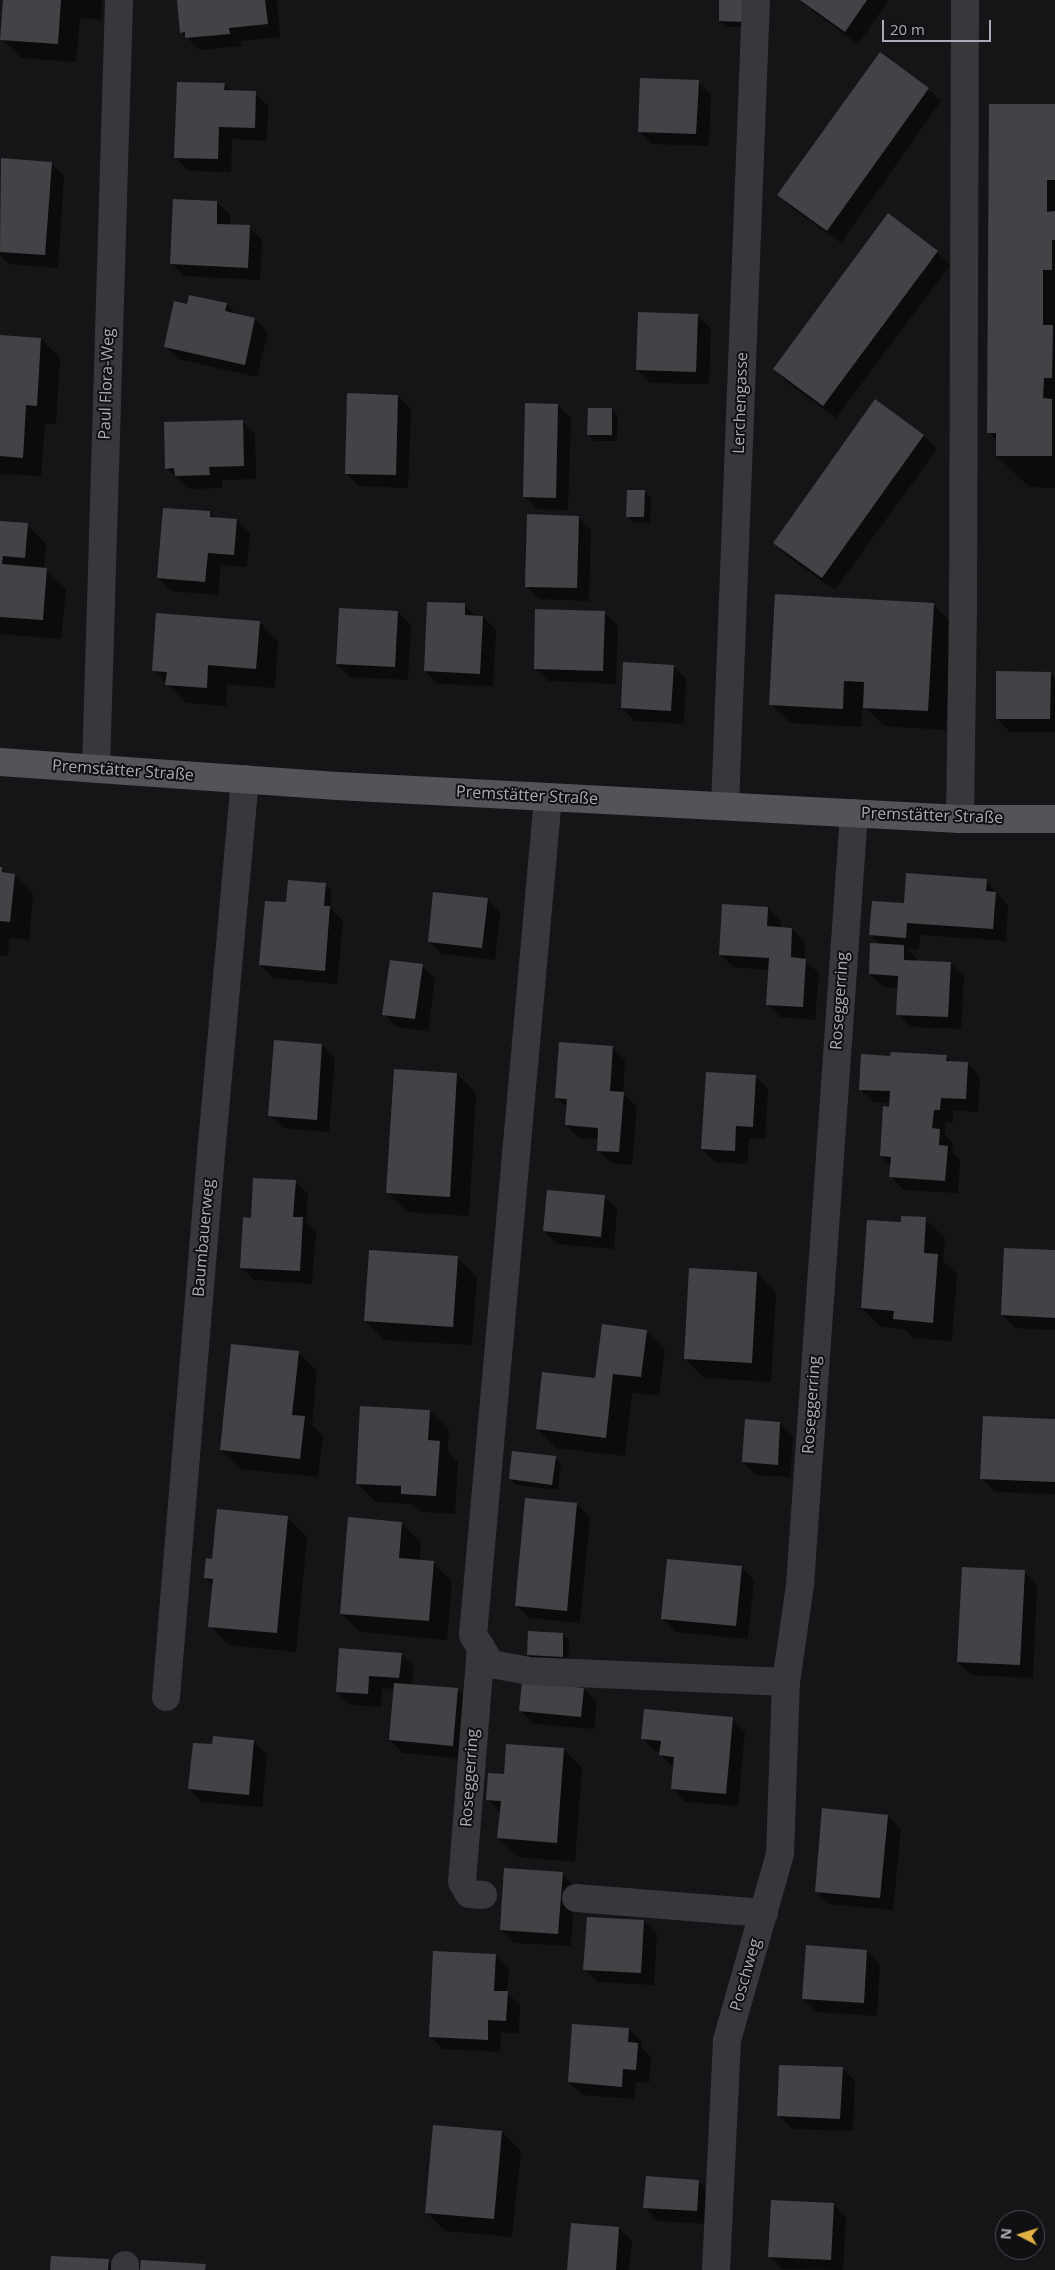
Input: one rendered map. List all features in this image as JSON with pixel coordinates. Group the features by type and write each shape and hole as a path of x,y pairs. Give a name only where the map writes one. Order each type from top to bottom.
{"main road":[{"name":"Premstätter Straße","path":"0,762 548,797 960,819 1055,819"}],"street":[{"name":"Paul Flora-Weg","path":"96,769 119,0"},
{"name":"Lerchengasse","path":"725,806 756,0"},
{"path":"960,819 963,610 964,0"},
{"name":"Baumbauerweg","path":"166,1697 211,1154 245,779"},
{"name":"Roseggerring","path":"548,797 472,1635 491,1664 529,1671 786,1682 800,1584 854,813"},
{"name":"Roseggerring","path":"480,1647 462,1882 469,1894 483,1895"},
{"name":"Poschweg","path":"716,2270 727,2040 780,1854 786,1682"},
{"path":"576,1898 764,1913"}],"building":[{"path":"3,0 61,0 58,44 0,40"},
{"path":"177,0 265,0 268,24 229,28 230,34 185,38 185,32 180,33"},
{"path":"719,0 747,0 746,22 719,21"},
{"path":"800,0 867,0 845,32"},
{"path":"880,52 929,88 827,231 777,195"},
{"path":"640,78 699,80 696,134 638,132"},
{"path":"177,82 225,83 224,90 256,91 255,128 219,127 218,159 174,158"},
{"path":"989,104 1055,104 1055,180 1047,180 1047,212 1055,211 1055,240 1052,240 1052,270 1043,270 1043,325 1053,325 1052,378 1044,378 1043,398 1052,399 1052,456 996,456 996,433 987,433"},
{"path":"1,158 52,162 45,255 0,252"},
{"path":"173,199 217,201 217,224 250,225 248,268 170,264"},
{"path":"888,213 938,251 823,406 773,369"},
{"path":"189,295 227,303 225,311 255,318 245,365 164,347 174,301 187,304"},
{"path":"638,312 698,314 696,372 636,370"},
{"path":"0,335 41,338 37,406 26,405 23,458 0,456"},
{"path":"347,393 398,395 396,475 345,474"},
{"path":"875,399 924,435 822,578 773,543"},
{"path":"525,403 558,404 556,498 523,497"},
{"path":"588,408 612,408 612,435 587,435"},
{"path":"243,420 244,466 209,467 210,475 175,476 174,468 165,469 164,422"},
{"path":"627,490 645,490 644,517 626,517"},
{"path":"163,508 210,511 210,517 237,519 234,555 208,553 205,582 157,578"},
{"path":"527,514 579,516 577,588 525,587"},
{"path":"0,521 28,523 25,558 3,556 2,564 47,568 43,620 0,617"},
{"path":"775,594 934,603 928,711 863,708 864,682 844,681 843,709 769,705"},
{"path":"427,602 465,603 465,615 483,616 480,674 424,671"},
{"path":"339,608 398,611 395,667 336,664"},
{"path":"535,609 605,611 603,671 534,669"},
{"path":"156,613 260,621 256,669 208,665 207,688 165,685 167,672 152,671"},
{"path":"623,662 674,665 671,711 621,708"},
{"path":"996,671 1051,672 1050,719 996,719"},
{"path":"0,867 2,867 2,872 15,874 10,922 0,921"},
{"path":"906,873 987,879 986,891 996,892 993,929 907,923 906,938 869,935 872,901 904,903"},
{"path":"288,880 326,883 324,906 330,906 325,971 259,965 265,901 286,902"},
{"path":"433,892 488,898 482,948 428,942"},
{"path":"722,904 768,907 767,926 792,928 791,957 806,959 803,1007 766,1005 769,958 719,955"},
{"path":"870,943 904,945 904,960 951,962 948,1017 896,1015 898,976 869,974"},
{"path":"390,960 423,964 415,1019 382,1015"},
{"path":"274,1040 322,1044 317,1120 268,1116"},
{"path":"559,1042 613,1046 610,1091 624,1092 619,1152 597,1151 598,1128 565,1125 567,1099 555,1098"},
{"path":"891,1052 947,1055 946,1061 968,1062 966,1099 941,1098 940,1110 934,1110 932,1128 940,1129 939,1145 948,1146 945,1181 889,1177 891,1157 880,1156 883,1106 889,1107 890,1091 859,1090 861,1054 890,1056"},
{"path":"394,1069 457,1073 450,1197 386,1193"},
{"path":"706,1072 756,1075 753,1127 736,1126 735,1151 701,1149"},
{"path":"253,1178 296,1180 293,1217 303,1217 300,1271 240,1268 243,1217 251,1218"},
{"path":"547,1190 605,1195 601,1237 543,1231"},
{"path":"901,1216 926,1217 924,1253 938,1254 933,1323 893,1319 894,1311 861,1308 867,1220 901,1222"},
{"path":"1004,1248 1055,1250 1055,1318 1001,1315"},
{"path":"369,1250 458,1256 453,1327 364,1321"},
{"path":"689,1268 757,1272 752,1363 684,1359"},
{"path":"602,1324 647,1330 641,1377 613,1374 606,1438 536,1429 542,1372 595,1378"},
{"path":"231,1344 299,1351 292,1415 305,1416 300,1459 220,1450"},
{"path":"360,1406 430,1410 428,1440 440,1441 436,1496 401,1494 401,1486 356,1484"},
{"path":"983,1416 1055,1419 1055,1482 980,1479"},
{"path":"745,1419 780,1422 778,1465 742,1462"},
{"path":"512,1451 556,1456 552,1485 509,1479"},
{"path":"525,1498 577,1503 567,1611 515,1606"},
{"path":"217,1509 288,1516 277,1633 208,1627 213,1579 204,1578 206,1558 212,1559"},
{"path":"348,1517 402,1522 399,1558 434,1561 429,1621 340,1614"},
{"path":"667,1559 742,1566 736,1626 661,1619"},
{"path":"962,1567 1025,1570 1020,1665 957,1662"},
{"path":"528,1631 563,1633 563,1657 527,1655"},
{"path":"339,1648 402,1653 399,1678 369,1676 368,1694 336,1692"},
{"path":"522,1682 584,1688 581,1717 519,1711"},
{"path":"394,1683 458,1688 453,1746 389,1740"},
{"path":"644,1709 733,1717 726,1794 671,1789 674,1757 659,1755 661,1741 641,1739"},
{"path":"213,1736 254,1740 249,1795 188,1789 193,1743 212,1744"},
{"path":"506,1744 564,1748 557,1843 497,1838 501,1801 486,1800 488,1773 504,1774"},
{"path":"822,1808 888,1815 880,1898 815,1892"},
{"path":"504,1868 563,1872 558,1934 500,1930"},
{"path":"587,1917 644,1920 641,1973 583,1970"},
{"path":"806,1945 867,1950 864,2003 802,1999"},
{"path":"433,1951 496,1954 494,1991 508,1991 506,2021 488,2020 488,2040 429,2037"},
{"path":"572,2024 629,2028 628,2042 638,2043 636,2070 623,2069 622,2087 568,2082"},
{"path":"779,2065 843,2067 840,2119 777,2116"},
{"path":"433,2125 502,2131 494,2219 425,2213"},
{"path":"646,2176 699,2180 697,2211 643,2208"},
{"path":"771,2200 834,2203 831,2260 768,2257"},
{"path":"571,2223 619,2227 616,2270 567,2270"},
{"path":"51,2256 109,2259 108,2270 50,2270"},
{"path":"141,2260 206,2264 205,2270 140,2270"}]}
